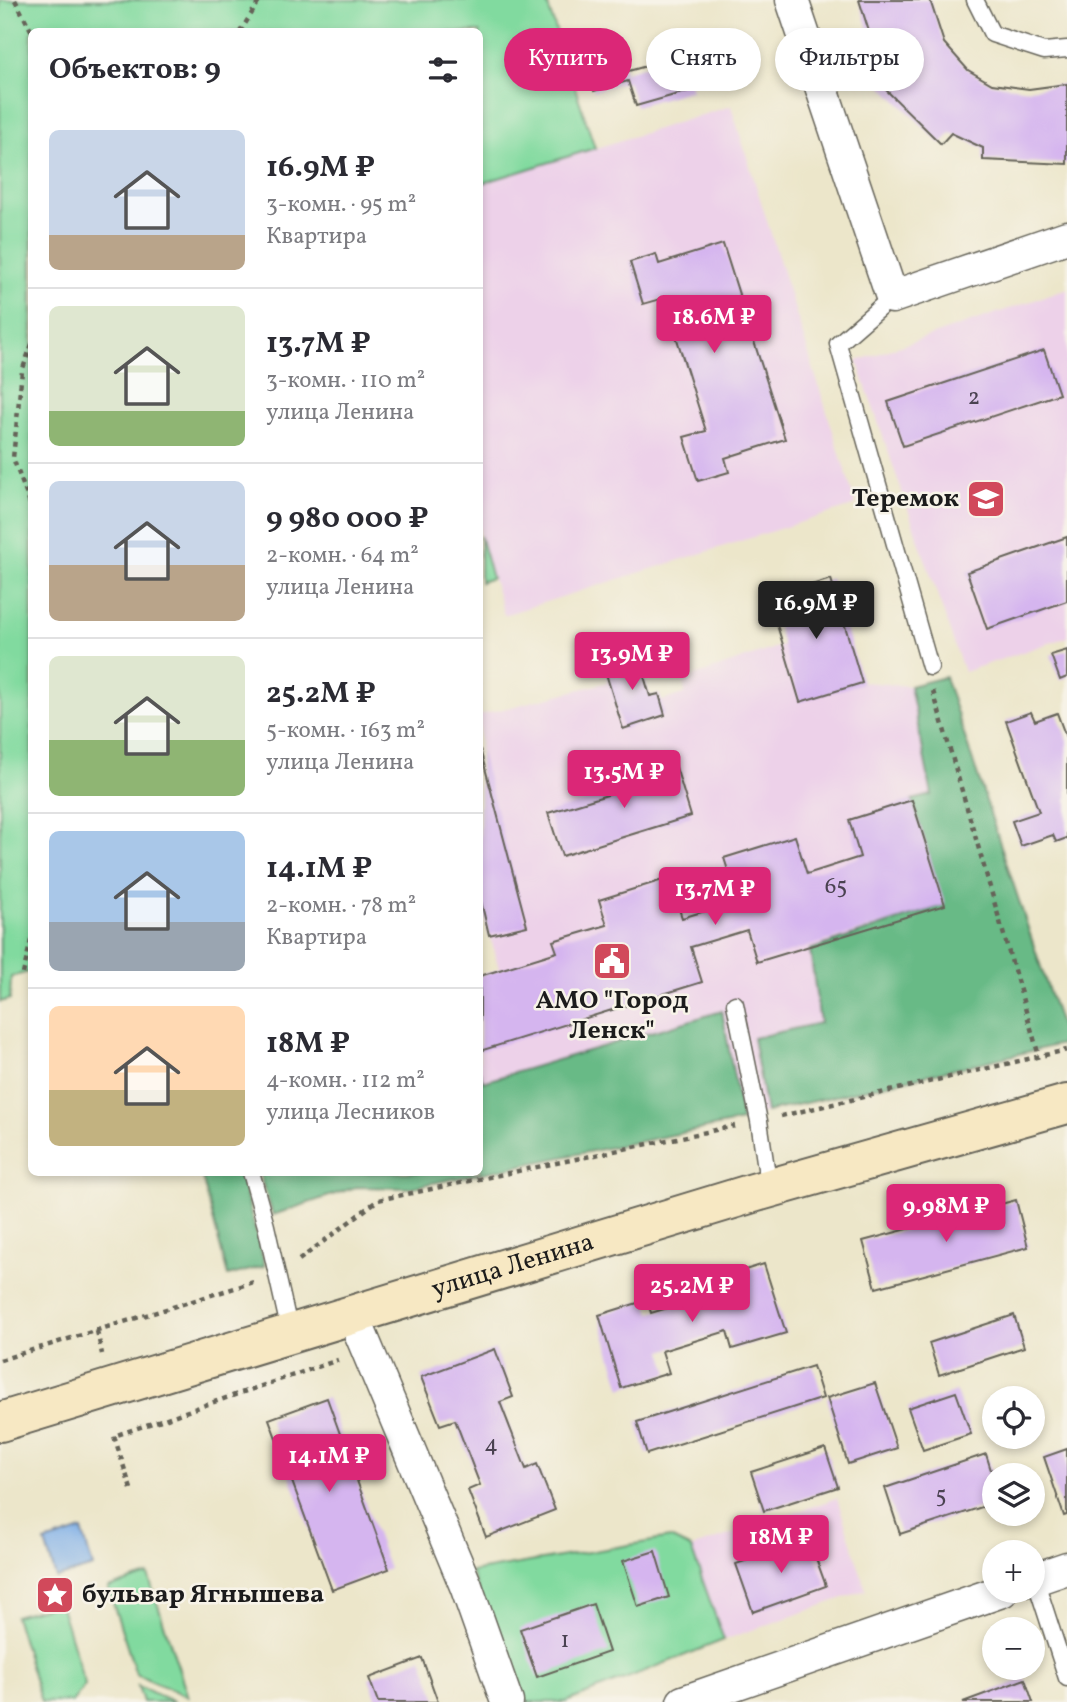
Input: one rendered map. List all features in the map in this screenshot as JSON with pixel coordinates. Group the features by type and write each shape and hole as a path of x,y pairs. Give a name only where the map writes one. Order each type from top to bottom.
{"main road":[{"name":"улица Ленина","path":"0,1422 769,1188 1067,1104"}],"street":[{"path":"792,0 892,297 1067,237"},
{"path":"352,1313 466,1586 508,1702"},
{"path":"1045,1576 1067,1568"},
{"path":"683,1702 982,1598"}],"lane":[{"path":"975,0 992,34 1044,51 1067,48"},
{"path":"892,297 838,344 930,667"},
{"path":"734,1003 759,1121 769,1188"},
{"path":"252,1176 290,1332"},
{"path":"1042,1603 1067,1678"}],"path":[{"path":"15,0 30,28"},
{"path":"242,28 260,0"},
{"path":"28,355 22,371 13,458 28,498"},
{"path":"930,667 930,680 1039,1056"},
{"path":"23,974 28,953"},
{"path":"0,1360 284,1272 379,1199 759,1121 1067,1050"}],"shaded area":[{"path":"731,106 856,505 504,615 483,546 483,183"},
{"name":"Теремок","path":"1067,289 1067,637 964,672 857,361"},
{"path":"831,579 862,682 910,686 1021,1054 766,1112 742,1121 483,1173 483,975 499,969 483,908 483,714 608,682 603,664 637,653 650,696 659,694 662,701 685,693 683,680 783,645 769,598"},
{"path":"260,1176 468,1176 408,1188 356,1187 273,1215"},
{"path":"837,1498 866,1590 724,1640 691,1548"}],"green space":[{"path":"0,0 546,0 555,28 504,28 504,91 576,91 595,148 483,183 483,28 28,28 28,972 11,977 10,999 0,1002"},
{"path":"483,546 492,578 483,581"},
{"path":"945,677 1066,1043 766,1112 753,1038 820,1023 810,950 944,905 912,800 932,795 910,686"},
{"path":"722,1011 742,1121 483,1173 483,1082"},
{"path":"202,1176 241,1176 265,1266 228,1276"},
{"path":"260,1176 468,1176 408,1188 356,1187 273,1215"},
{"path":"670,1538 691,1548 724,1640 566,1702 521,1702 471,1572"},
{"path":"148,1575 188,1697 136,1674 108,1588"},
{"path":"60,1603 85,1685 72,1702 41,1702 15,1616"},
{"path":"138,1686 174,1702 143,1702"}],"water":[{"path":"82,1530 93,1567 56,1578 45,1542"}],"building":[{"path":"859,0 930,0 944,43 968,70 992,84 1029,89 1067,84 1067,164 983,160 983,148 951,133 941,144 887,91 924,91 924,28 868,28"},
{"path":"646,66 646,91 688,91 636,106 631,91 632,70"},
{"path":"723,244 785,439 725,458 729,472 698,481 684,437 706,431 664,298 643,304 630,262 656,254 659,264"},
{"path":"1044,350 1059,394 903,446 888,402"},
{"path":"1067,537 1067,601 987,629 967,572"},
{"path":"831,579 862,683 800,702 769,598"},
{"path":"1067,650 1067,677 1060,680 1051,655"},
{"path":"637,653 650,696 659,694 665,715 623,729 603,664"},
{"path":"1031,712 1035,721 1057,713 1067,740 1067,838 1056,842 1053,835 1021,846 1012,821 1039,812 1006,721"},
{"path":"672,754 691,816 562,856 548,813 647,783 641,763"},
{"path":"483,760 527,926 489,935 483,910"},
{"path":"912,800 945,905 757,962 747,930 691,947 702,982 483,1050 483,975 557,952 553,941 607,925 599,900 669,878 682,918 738,901 724,858 795,836 807,874 860,857 849,820"},
{"path":"1016,1200 1028,1247 876,1288 863,1241"},
{"path":"764,1264 786,1333 732,1349 727,1331 662,1351 669,1373 621,1388 599,1315 647,1300 651,1313 717,1293 713,1280"},
{"path":"1014,1315 1024,1347 939,1375 929,1343"},
{"path":"495,1349 513,1397 500,1402 526,1469 537,1464 555,1510 486,1537 468,1490 480,1485 455,1420 440,1425 421,1377"},
{"path":"813,1366 823,1398 647,1454 637,1422"},
{"path":"875,1383 897,1448 848,1464 827,1398"},
{"path":"956,1392 971,1434 923,1450 908,1408"},
{"path":"327,1398 389,1569 332,1590 269,1419"},
{"path":"825,1448 838,1487 764,1511 751,1472"},
{"path":"1067,1449 1067,1515 1064,1516 1044,1457"},
{"path":"986,1454 989,1463 982,1463 982,1507 900,1534 885,1488"},
{"path":"809,1539 826,1586 753,1612 736,1564"},
{"path":"655,1551 669,1597 638,1607 623,1561"},
{"path":"593,1604 609,1652 537,1677 520,1629"},
{"path":"422,1658 438,1702 378,1702 369,1678"},
{"path":"1025,1680 1033,1702 963,1702"}],"place":[{"name":"Теремок","path":"986,499"},
{"name":"АМО \"Город Ленск\"","path":"612,961"},
{"name":"бульвар Ягнышева","path":"55,1595"}]}
